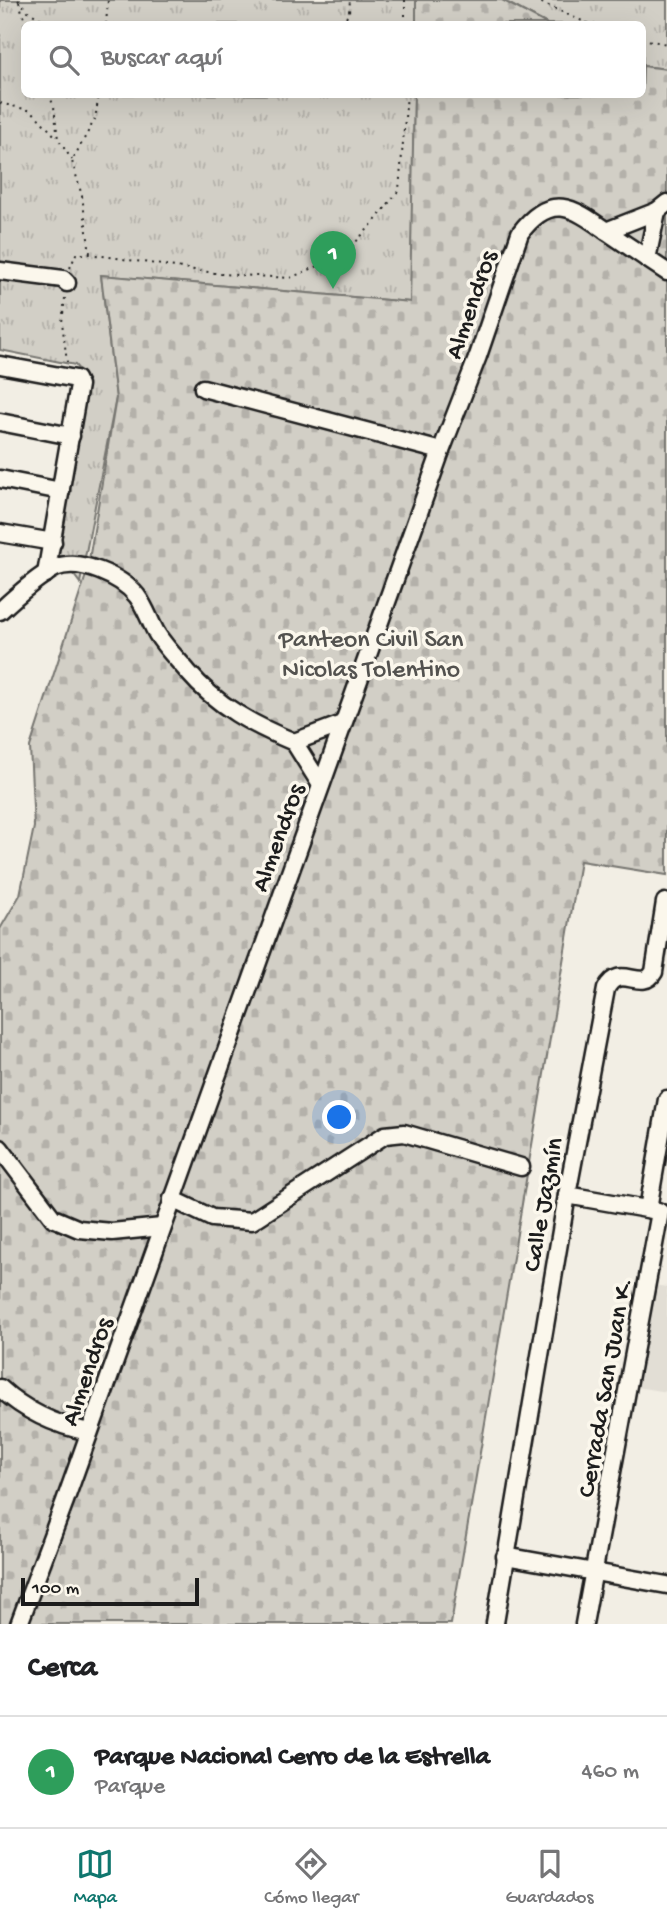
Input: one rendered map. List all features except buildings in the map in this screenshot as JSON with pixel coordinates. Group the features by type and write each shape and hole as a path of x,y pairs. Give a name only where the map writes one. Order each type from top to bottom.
{"street":[{"name":"Almendros","path":"19,1624 520,233 531,218 545,209 562,206 579,211 667,272"},
{"path":"606,231 662,207"},
{"path":"647,259 662,207"},
{"path":"0,271 63,279 67,283"},
{"path":"0,365 75,379 79,386 46,574"},
{"path":"203,388 441,451"},
{"path":"0,422 71,436"},
{"path":"0,479 61,491"},
{"path":"0,533 52,542"},
{"path":"0,611 8,596 57,567 85,566 111,575 135,594 147,610 157,635 190,674 230,711 260,728 294,742 321,785"},
{"path":"294,742 342,724"},
{"name":"Calle Jazmín","path":"495,1623 567,1195 606,989 610,980 618,977 650,979 662,960 666,902"},
{"name":"Cerrada San Juan K.","path":"584,1624 658,1211 667,1099"},
{"path":"172,1199 212,1218 251,1220 385,1135 404,1133 520,1167"},
{"path":"0,1148 53,1217 79,1229 112,1232 162,1227"},
{"path":"567,1195 658,1211"},
{"path":"0,1388 35,1414 61,1426 89,1432"},
{"path":"505,1556 667,1585"}],"path":[{"path":"18,0 25,21"},
{"path":"18,0 29,12 45,21"},
{"path":"106,21 108,0"},
{"path":"344,21 350,0"},
{"path":"404,0 405,21"},
{"path":"535,0 582,21"},
{"path":"646,40 667,44"},
{"path":"51,98 58,139"},
{"path":"72,161 94,119 98,98"},
{"path":"75,379 69,372 62,322 67,283 76,254 221,274 290,278 345,255 399,190 407,98"},
{"path":"0,103 32,111 58,139 72,161 82,196 90,254"}],"shaded area":[{"path":"653,1285 667,1287 667,1392 636,1387 642,1372 639,1367"}],"green space":[{"path":"0,0 416,0 416,21 21,21 21,98 414,98 411,302 101,275 116,398 80,583 54,548 86,390 85,377 75,365 0,350"},
{"path":"416,0 502,0 541,21 416,21"},
{"path":"502,0 667,0 667,69 646,66 646,21 541,21"},
{"name":"Panteon Civil San Nicolas Tolentino","path":"646,66 667,69 667,875 580,861 451,1624 0,1624 0,929 20,895 34,827 30,747 87,572 116,398 101,275 410,302 414,98 646,98"}],"place":[{"name":"Parque Nacional Cerro de la Estrella","path":"333,289"}]}
